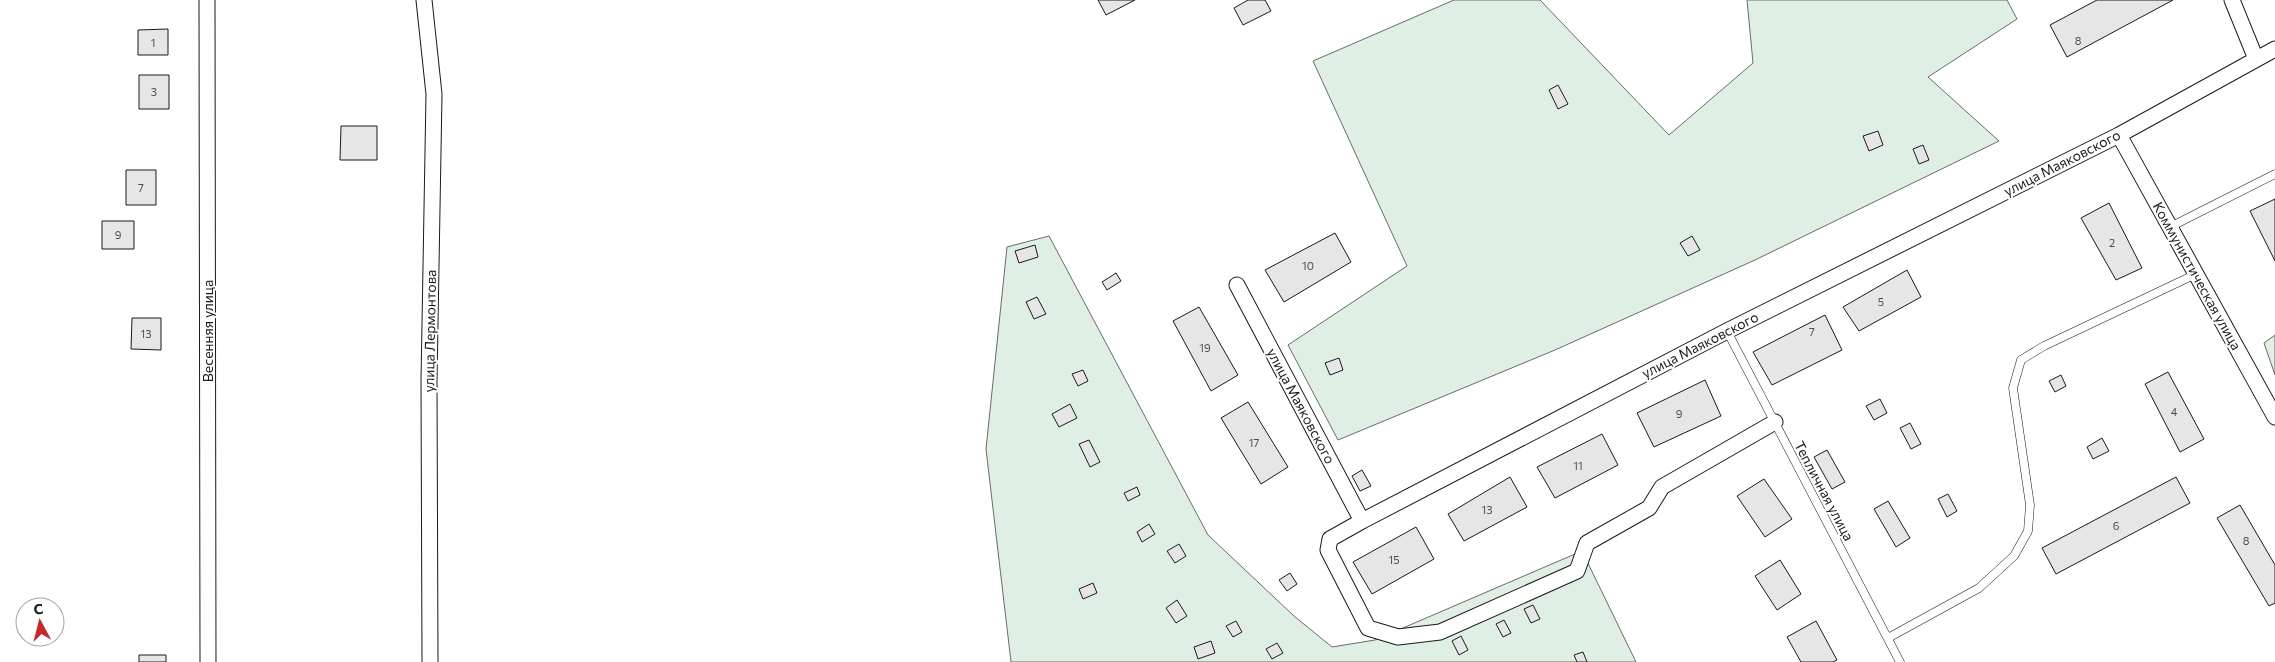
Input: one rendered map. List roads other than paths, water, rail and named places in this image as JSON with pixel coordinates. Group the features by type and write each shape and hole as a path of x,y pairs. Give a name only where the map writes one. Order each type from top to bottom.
{"street":[{"name":"Весенняя улица","path":"207,0 208,662"},
{"name":"улица Лермонтова","path":"424,0 434,94 429,381 430,662"},
{"path":"2232,0 2256,59"},
{"name":"улица Маяковского","path":"1237,285 1362,520 1726,331 2119,135 2275,49"},
{"name":"Коммунистическая улица","path":"2119,135 2275,417"},
{"path":"1362,520 1330,539 1328,550 1368,628 1398,637 1440,632 1578,571 1587,543 1649,508 1662,487 1775,422"}],"lane":[{"path":"2170,227 2275,174"},
{"path":"1888,638 1978,588 2014,556 2028,531 2030,505 2013,388 2021,360 2044,346 2196,274"},
{"name":"Тепличная улица","path":"1726,331 1900,662"}]}
